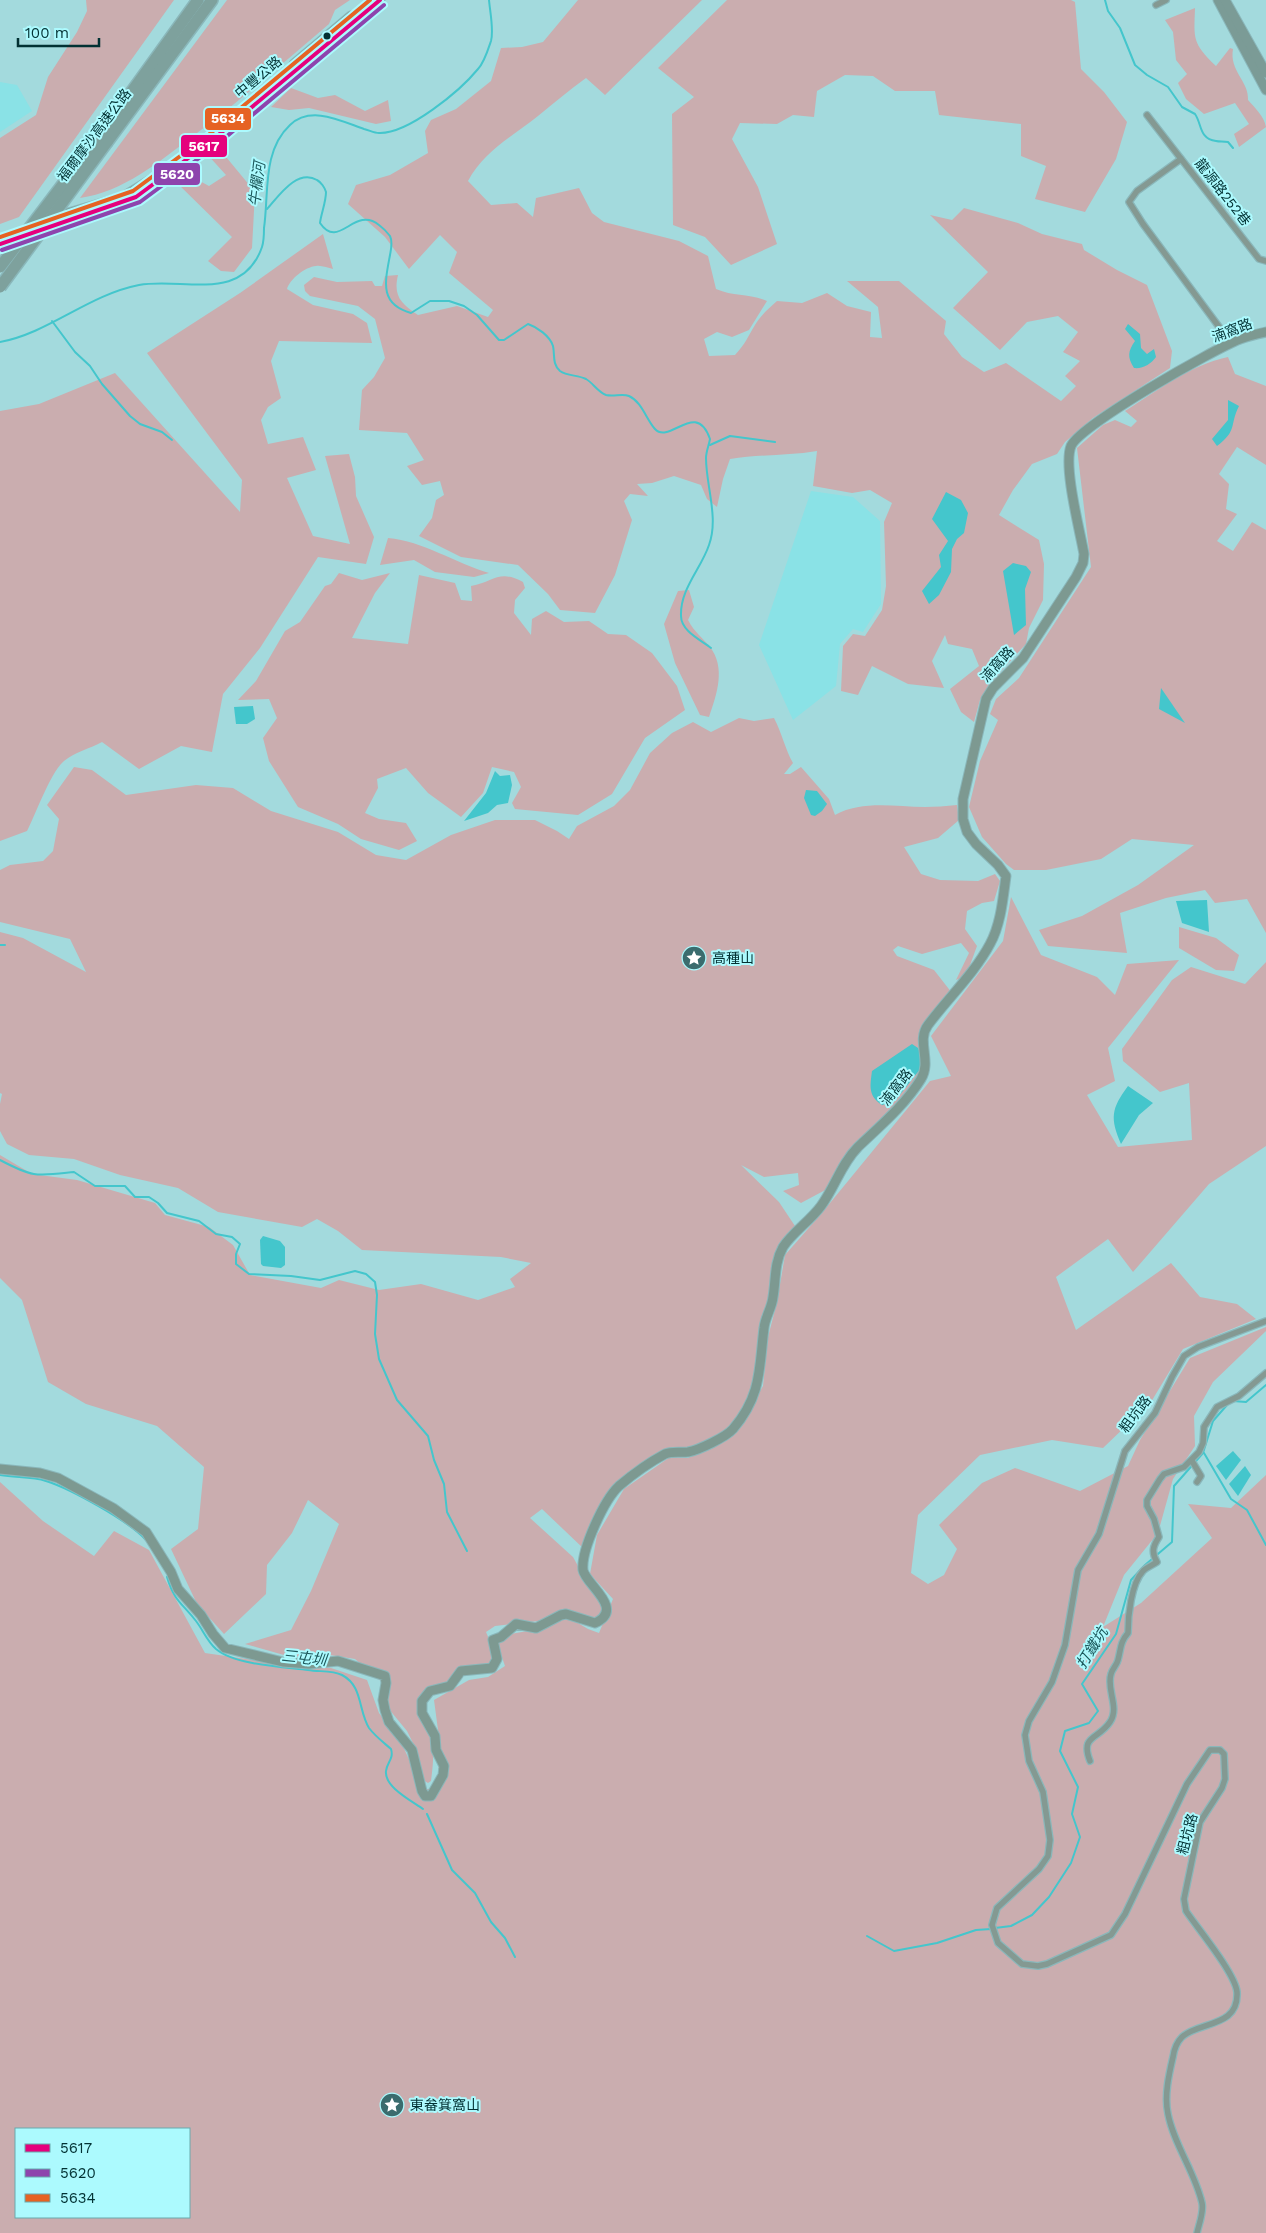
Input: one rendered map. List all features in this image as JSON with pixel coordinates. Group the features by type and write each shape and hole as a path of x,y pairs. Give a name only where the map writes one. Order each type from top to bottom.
{"highway":[{"name":"福爾摩沙高速公路","path":"0,287 198,0"},
{"name":"福爾摩沙高速公路","path":"0,267 212,0"}],"main road":[{"path":"1218,0 1266,90"},
{"path":"1225,0 1266,73"},
{"name":"中豐公路","path":"0,244 123,197 162,173 372,2"},
{"name":"中豐公路","path":"0,237 84,211"}],"street":[{"path":"1156,5 1166,0"},
{"name":"龍源路252巷","path":"1147,115 1259,260 1266,261"},
{"path":"1181,159 1138,191 1129,202 1143,224 1231,343"},
{"name":"湳窩路","path":"0,1469 40,1473 58,1478 113,1508 146,1532 171,1572 178,1589 225,1648 283,1662 309,1664 338,1661 385,1676 386,1683 383,1700 389,1722 412,1750 419,1784 425,1796 431,1796 440,1781 444,1766 436,1750 435,1736 422,1713 422,1701 426,1694 436,1689 450,1686 461,1671 492,1668 497,1659 492,1640 501,1637 513,1625 521,1624 536,1628 566,1614 591,1623 600,1621 606,1611 605,1601 601,1593 585,1577 583,1564 598,1517 621,1485 664,1455 692,1451 727,1435 735,1426 751,1399 760,1372 764,1328 773,1301 778,1258 789,1240 822,1204 848,1159 921,1080 926,1065 923,1037 926,1027 957,991 989,945 995,932 1006,876 967,832 963,819 963,799 986,699 993,688 1023,658 1083,564 1084,554 1070,475 1069,456 1071,446 1085,430 1148,389 1208,354 1241,338 1266,332"},
{"name":"粗坑路","path":"1197,2233 1202,2204 1168,2116 1167,2098 1172,2061 1177,2042 1186,2034 1221,2020 1232,2010 1236,1998 1234,1983 1186,1911 1184,1899 1200,1822 1222,1788 1225,1779 1224,1754 1220,1750 1210,1750 1198,1765 1187,1784 1125,1914 1111,1935 1047,1964 1030,1966 1022,1964 998,1943 992,1925 994,1914 1002,1902 1039,1869 1048,1856 1050,1840 1043,1792 1029,1761 1025,1735 1029,1722 1052,1682 1065,1646 1078,1570 1099,1534 1125,1451 1155,1413 1184,1356 1198,1347 1266,1321"},
{"path":"1090,1761 1085,1749 1087,1742 1106,1727 1114,1714 1110,1674 1118,1662 1121,1640 1128,1632 1128,1615 1131,1599 1142,1572 1157,1562 1153,1555 1153,1545 1159,1537 1154,1518 1147,1506 1148,1500 1164,1474 1184,1467 1199,1452 1203,1443 1204,1427 1217,1407 1239,1396 1266,1373"},
{"path":"1192,1461 1198,1468 1201,1476 1197,1482"}],"shaded area":[{"path":"86,0 174,0 19,217 0,224 0,138 36,115 48,77 77,32 87,11"},
{"path":"227,0 350,0 335,10 329,24 245,95 167,156 126,183 96,195 80,198"},
{"path":"578,0 702,0 605,95 586,78 500,145 482,161 468,181 491,205 517,203 533,217 536,198 579,188 592,213 604,222 679,241 708,256 716,289 767,301 749,330 732,337 717,332 704,339 709,356 735,355 760,318 777,301 802,303 827,293 847,306 871,312 870,337 882,338 878,307 847,281 899,281 946,321 944,334 962,357 984,372 1006,363 1061,401 1076,386 1065,376 1080,361 1063,352 1078,332 1058,316 1027,322 1000,350 953,308 988,272 930,215 952,220 964,208 1018,223 1042,234 1082,244 1084,250 1147,285 1172,351 1170,368 1093,418 1065,442 1057,454 1032,464 1013,490 999,515 1039,540 1044,564 1043,600 1029,628 1026,644 1002,670 980,700 974,722 961,712 950,689 979,666 972,649 948,644 945,635 932,661 944,688 908,684 872,666 858,695 841,691 843,646 853,634 865,636 882,610 886,586 884,522 892,503 870,490 852,493 813,486 817,451 730,459 723,479 717,507 707,499 701,485 674,476 652,483 637,484 648,496 630,494 624,501 632,520 615,575 595,613 560,610 548,594 518,565 461,557 419,536 432,518 436,500 444,495 440,481 422,485 407,466 424,460 407,433 359,430 362,390 374,377 385,358 375,319 358,306 310,296 305,291 304,285 314,277 337,282 372,281 375,286 382,286 385,276 398,275 397,289 400,299 418,315 457,306 488,317 493,310 449,273 457,252 440,235 409,269 385,237 348,204 356,185 390,175 428,153 425,131 431,120 456,109 491,81 501,48 522,47 543,42"},
{"path":"727,0 1071,0 1075,2 1081,69 1104,92 1127,122 1116,159 1085,212 1035,199 1046,166 1021,156 1021,124 939,115 935,91 895,91 873,76 845,75 817,91 814,117 793,115 777,124 740,123 732,139 758,187 777,244 731,265 705,237 673,225 672,114 694,97 658,68"},
{"path":"1195,8 1195,34 1202,52 1216,66 1230,48 1233,49 1234,64 1246,87 1248,100 1259,112 1265,123 1266,127 1239,147 1234,134 1249,124 1235,103 1204,114 1186,99 1178,83 1187,74 1176,60 1173,32 1165,20"},
{"path":"0,82 17,85 32,111 0,132"},
{"path":"291,88 318,98 335,95 365,111 388,100 391,121 376,124 309,108 289,110 271,107"},
{"path":"217,146 255,192 252,248 234,272 221,271 208,261 232,237 174,180 185,173 209,186 226,175 206,153"},
{"path":"323,234 333,269 318,266 307,269 295,278 287,289 313,305 353,314 367,323 372,343 279,341 271,361 281,398 268,407 261,420 268,444 303,437 316,470 287,478 313,536 350,544 325,456 349,454 355,477 356,496 374,537 366,564 318,557 260,648 223,694 212,752 181,746 139,769 102,742 64,761 49,784 27,831 0,841 0,411 39,404 115,373 240,512 242,480 147,353 240,293"},
{"path":"1128,324 1140,334 1141,348 1147,354 1154,349 1156,357 1144,367 1134,368 1130,361 1130,351 1135,341 1125,329"},
{"path":"1228,357 1235,374 1266,386 1266,465 1237,447 1219,474 1229,484 1226,509 1237,514 1217,541 1233,551 1252,522 1266,530 1266,933 1247,899 1215,903 1205,890 1166,898 1120,913 1127,953 1048,946 1039,930 1082,916 1138,885 1194,845 1132,839 1101,859 1046,870 1014,870 1006,864 982,837 969,807 980,761 998,720 990,714 996,699 1019,678 1091,567 1077,448 1103,425 1115,420 1131,427 1137,421 1125,411 1187,372"},
{"path":"1228,400 1239,406 1231,432 1217,446 1212,439 1228,420"},
{"path":"811,491 853,497 880,521 881,604 863,632 853,629 840,644 836,686 793,720 759,645"},
{"path":"946,492 961,500 968,513 964,533 957,539 952,549 951,572 939,595 929,604 922,591 941,567 939,555 948,541 932,519"},
{"path":"388,538 414,543 489,573 474,577 435,572 414,560 380,565"},
{"path":"1013,563 1026,566 1031,572 1025,589 1026,625 1014,635 1003,571"},
{"path":"339,573 362,580 390,573 375,593 352,638 408,644 419,575 455,583 461,600 472,601 471,586 502,576 515,578 523,582 525,588 515,600 514,613 531,635 532,619 546,611 564,622 589,621 608,634 626,635 652,653 677,686 685,710 645,738 612,794 578,815 515,809 512,803 521,787 514,772 492,767 483,793 461,817 428,793 406,768 377,779 378,788 365,813 379,819 406,823 417,841 399,850 361,839 338,824 298,807 269,761 263,738 277,718 269,699 238,700 256,681 285,631 300,622 325,586 331,584"},
{"path":"689,590 694,607 688,620 710,647 718,664 717,690 709,717 700,715 675,663 664,624 678,591"},
{"path":"1161,688 1185,723 1159,709"},
{"path":"253,706 255,719 247,724 236,724 234,707"},
{"path":"739,718 754,721 774,718 793,763 784,774 790,774 801,767 829,799 835,815 857,807 868,806 925,807 957,805 959,820 938,838 904,847 921,874 940,880 978,881 995,874 1000,881 994,901 982,903 967,911 965,929 977,946 966,976 956,980 969,953 961,943 922,954 898,946 893,950 897,956 934,970 952,993 931,1015 922,1028 919,1040 922,1063 918,1078 829,1188 801,1203 783,1191 799,1185 798,1173 764,1177 741,1165 779,1202 797,1229 776,1255 753,1387 732,1426 721,1435 693,1449 668,1449 617,1486 584,1549 542,1509 530,1518 573,1557 583,1575 602,1601 603,1611 593,1621 566,1609 547,1620 495,1626 486,1632 494,1651 491,1667 475,1671 428,1690 425,1709 433,1737 433,1765 431,1781 428,1783 423,1780 416,1749 407,1731 388,1708 383,1683 355,1659 324,1654 291,1657 245,1644 291,1630 311,1591 339,1524 308,1500 292,1533 267,1565 266,1594 224,1634 197,1604 171,1549 198,1529 204,1467 157,1426 86,1404 48,1382 22,1300 0,1278 0,1155 32,1174 77,1180 155,1203 165,1215 209,1227 233,1245 250,1275 321,1288 339,1280 379,1290 421,1284 478,1300 515,1287 510,1279 531,1263 501,1257 362,1250 338,1231 317,1219 302,1227 218,1212 178,1188 120,1175 74,1159 29,1155 7,1144 0,1131 2,1094 0,1093 0,932 23,938 86,972 70,939 0,922 0,870 10,865 43,861 53,851 59,819 47,805 74,767 92,770 126,795 196,785 233,788 271,811 338,832 376,855 406,860 451,835 495,820 535,820 569,839 577,826 614,806 630,790 650,753 672,733 693,722 711,732"},
{"path":"495,771 500,776 510,775 512,785 508,803 497,805 488,813 464,821 486,793"},
{"path":"806,790 817,791 827,804 815,816 811,815 804,798"},
{"path":"1011,897 1041,955 1097,977 1115,995 1127,964 1179,960 1108,1048 1115,1081 1087,1095 1118,1147 1192,1140 1189,1083 1160,1092 1123,1061 1122,1049 1172,980 1191,967 1245,984 1266,962 1266,1146 1209,1184 1133,1272 1108,1239 1056,1277 1076,1330 1171,1263 1200,1297 1237,1304 1256,1319 1183,1349 1151,1402 1103,1448 1052,1440 980,1455 918,1515 911,1573 928,1584 944,1575 957,1549 939,1525 982,1483 1015,1468 1080,1491 1128,1466 1140,1440 1190,1358 1266,1327 1266,1331 1213,1382 1194,1416 1195,1446 1173,1479 1158,1533 1124,1575 1103,1627 1141,1603 1212,1538 1188,1504 1231,1508 1266,1475 1266,2233 0,2233 0,1482 43,1521 94,1556 114,1531 149,1550 205,1653 294,1666 331,1668 367,1680 379,1713 401,1742 423,1790 437,1787 440,1745 434,1700 469,1680 488,1677 505,1666 495,1637 544,1628 568,1617 599,1633 613,1599 590,1574 597,1535 624,1489 670,1457 688,1458 734,1434 763,1386 768,1337 777,1302 785,1255 930,1081 951,1076 931,1036 1003,941"},
{"path":"1207,900 1209,932 1182,923 1176,901"},
{"path":"1179,927 1216,938 1239,955 1234,971 1216,970 1179,948"},
{"path":"912,1044 918,1048 921,1056 921,1068 895,1101 882,1105 877,1102 872,1094 872,1071"},
{"path":"1128,1086 1153,1103 1139,1115 1121,1144 1115,1127 1114,1114 1118,1101"},
{"path":"263,1236 280,1241 285,1247 285,1265 281,1268 263,1266 261,1264 260,1240"},
{"path":"1233,1451 1241,1460 1226,1480 1216,1466"},
{"path":"1245,1466 1251,1475 1238,1496 1229,1484"}],"waterway":[{"name":"牛欄河","path":"0,342 35,331 120,290 156,283 210,284 226,282 241,276 253,265 262,247 268,174 275,147 281,135 298,119 307,116 326,116 379,133 404,127 433,110 470,78 482,63 492,37 489,0"},
{"path":"1105,0 1108,11 1120,28 1135,65 1147,75 1168,87 1182,107 1195,114 1207,137 1211,140 1228,142 1233,148"},
{"path":"267,209 282,191 295,181 310,177 317,180 323,185 326,192 320,223 327,230 340,231 362,220 370,220 380,226 390,236 392,245 386,283 387,291 389,298 401,309 411,313 430,301 449,301 464,306 477,315 499,340 504,340 528,324 539,330 549,339 553,346 557,368 560,371 586,379 606,395 629,396 641,406 655,429 661,432 668,432 690,422 698,423 704,428 710,439 706,458 713,524 712,535 705,554 687,588 681,616 684,626 688,631 711,648"},
{"path":"52,321 75,352 90,366 102,384 130,416 140,424 162,432 172,440"},
{"path":"710,445 730,436 775,442"},
{"path":"0,945 5,945"},
{"path":"0,1160 29,1173 43,1175 74,1172 95,1186 125,1186 135,1197 149,1197 167,1213 199,1221 216,1234 232,1237 240,1244 236,1254 236,1264 249,1274 291,1276 320,1280 355,1271 366,1274 375,1282 377,1295 375,1334 379,1359 397,1400 428,1436 434,1460 444,1484 447,1512 467,1551"},
{"name":"打鐵坑","path":"1233,1401 1246,1402 1266,1385"},
{"name":"打鐵坑","path":"995,1928 1011,1926 1032,1915 1049,1897 1071,1863 1080,1837 1072,1814 1078,1787 1060,1751 1065,1731 1089,1723 1098,1711 1082,1684 1116,1634 1131,1580 1172,1542 1174,1486 1203,1453 1213,1421 1227,1405"},
{"path":"1204,1453 1231,1499 1247,1510 1266,1545"},
{"name":"三屯圳","path":"0,1475 35,1478 57,1485 113,1515 138,1532 146,1540"},
{"name":"三屯圳","path":"167,1577 179,1601 196,1621 213,1646 224,1654 247,1662 312,1671 334,1672 349,1680 357,1692 369,1728 391,1749 392,1755 386,1771 389,1783 423,1809"},
{"name":"三屯圳","path":"427,1814 452,1870 475,1893 491,1922 505,1938 515,1957"},
{"name":"打鐵坑","path":"867,1936 894,1951 937,1943 976,1930 991,1929"}],"transit line":[{"name":"5634","path":"0,237 133,191 206,137 370,0"},
{"name":"5617","path":"0,244 136,197 210,142 380,0"},
{"name":"5620","path":"2,250 140,202 214,147 384,5"}],"place":[{"name":"高種山","path":"694,958"},
{"name":"東畚箕窩山","path":"392,2105"}]}
